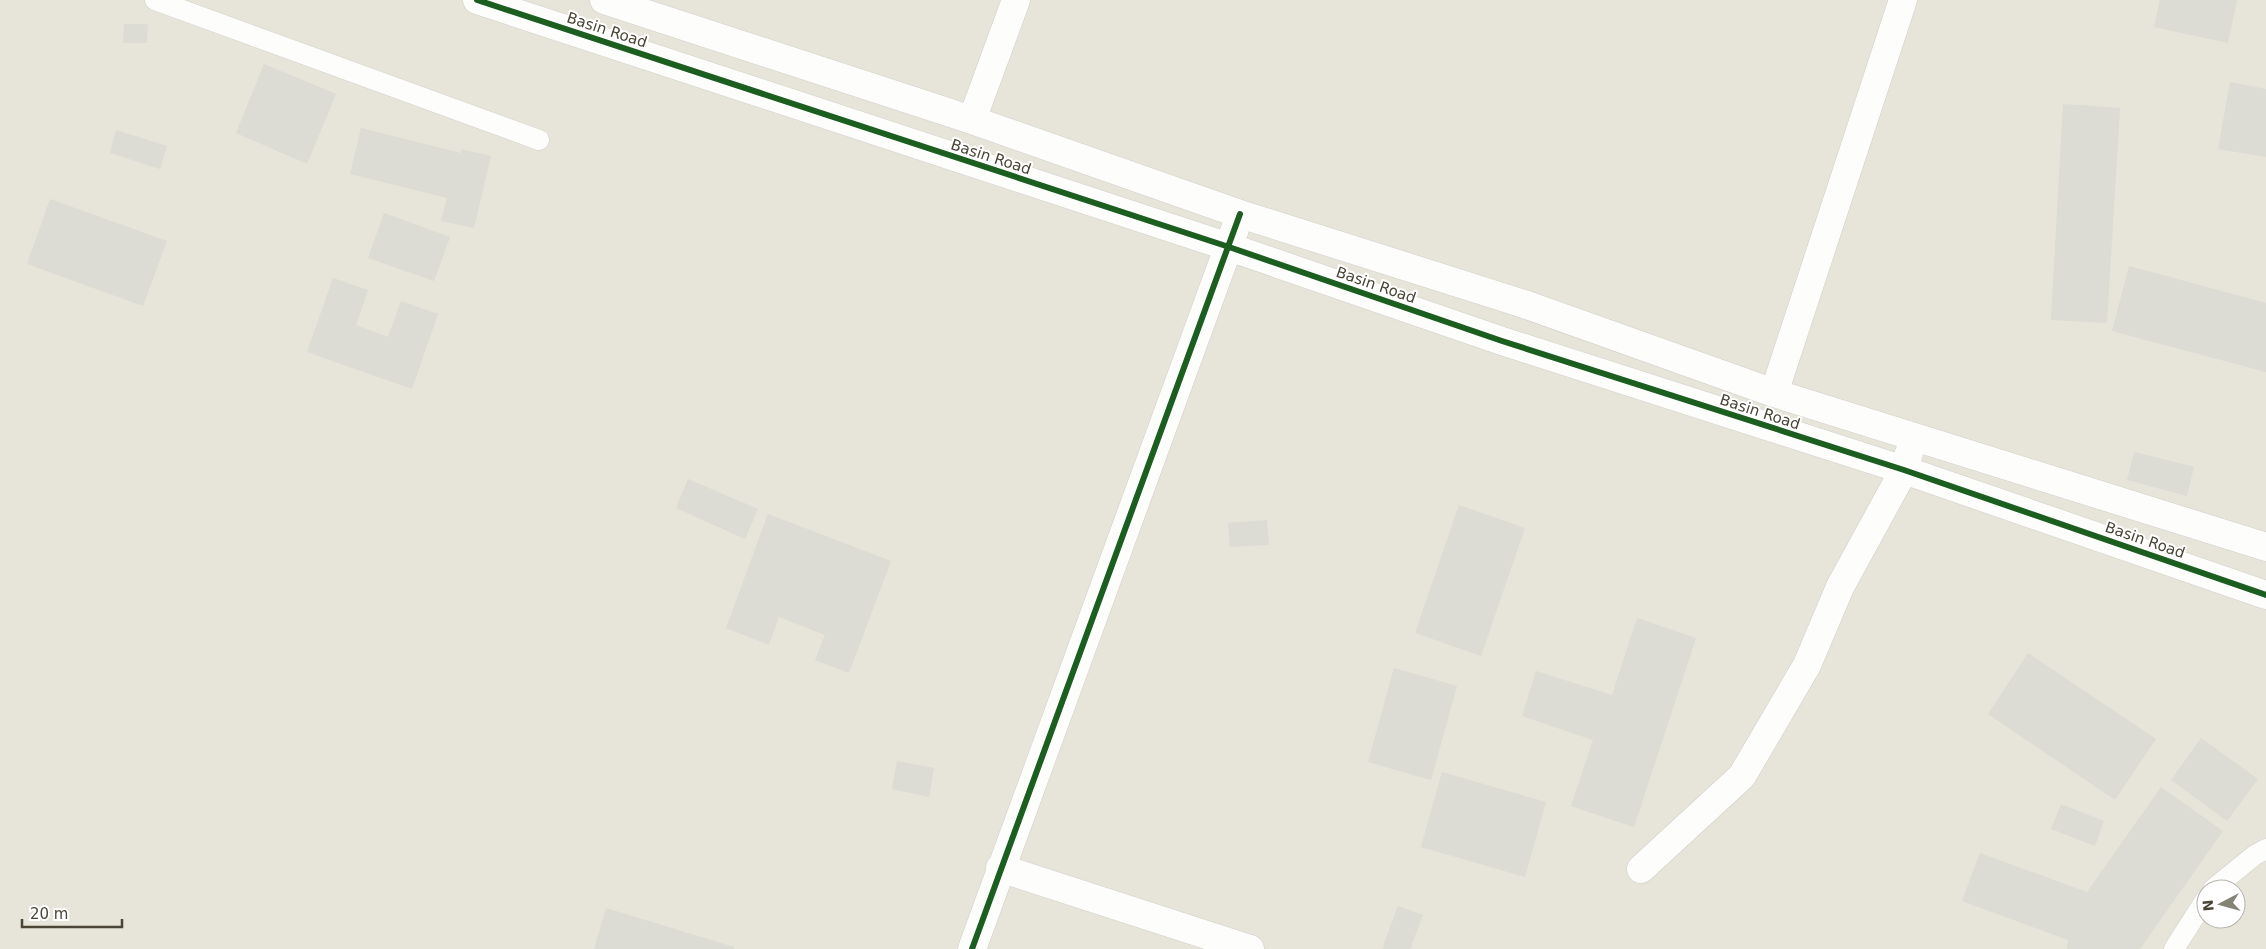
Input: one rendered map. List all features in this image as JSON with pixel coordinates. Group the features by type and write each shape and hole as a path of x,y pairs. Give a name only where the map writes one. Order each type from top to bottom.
{"street":[{"name":"Basin Road","path":"477,0 1229,247 1511,344 1904,470 2266,595"},
{"name":"Basin Road","path":"604,0 972,120 1240,214 1524,304 1774,393 2266,547"},
{"path":"972,120 1016,0"},
{"path":"1774,393 1903,0"},
{"path":"972,949 1240,214"},
{"path":"1642,869 1742,776 1807,666 1840,587 1904,470 1914,437"},
{"path":"1000,868 1250,949"}],"lane":[{"path":"155,0 539,140"},
{"path":"2225,879 2255,855 2266,849"},
{"path":"2174,949 2196,915"}],"shaded area":[{"path":"0,0 2266,0 2266,949 0,949"}],"building":[{"path":"2160,0 2237,0 2228,43 2154,27"},
{"path":"124,24 148,24 147,43 123,43"},
{"path":"264,64 336,94 307,164 236,133"},
{"path":"2230,82 2266,89 2266,157 2218,149"},
{"path":"2063,104 2120,108 2107,323 2051,320"},
{"path":"361,128 461,153 461,149 491,156 474,228 441,221 447,198 350,174"},
{"path":"116,130 167,146 160,169 110,153"},
{"path":"50,199 167,241 143,306 27,264"},
{"path":"384,213 450,237 434,281 368,258"},
{"path":"2129,266 2266,303 2266,372 2112,331"},
{"path":"333,278 368,290 356,325 388,337 401,301 438,314 412,389 307,352"},
{"path":"2134,452 2194,467 2187,496 2127,480"},
{"path":"688,479 758,509 745,539 676,508"},
{"path":"1459,505 1525,528 1481,656 1415,633"},
{"path":"768,514 891,561 849,673 815,660 825,635 779,617 769,645 726,628"},
{"path":"1267,520 1269,545 1230,547 1228,523"},
{"path":"1637,618 1696,638 1634,827 1571,806 1593,740 1522,716 1536,671 1612,695"},
{"path":"2028,653 2156,739 2115,800 1988,714"},
{"path":"1394,668 1457,686 1431,780 1368,762"},
{"path":"2201,738 2258,779 2227,821 2171,780"},
{"path":"897,761 934,768 929,797 892,789"},
{"path":"1442,772 1546,802 1525,877 1421,847"},
{"path":"2161,787 2223,831 2140,949 2067,949 2068,940 1962,901 1980,853 2087,892"},
{"path":"2061,804 2104,821 2095,846 2051,829"},
{"path":"1398,906 1423,915 1410,949 1382,949"},
{"path":"606,908 734,947 734,949 594,949"}],"cycle path":[{"path":"477,0 1229,247 1502,341 1904,470 2266,595"},
{"path":"972,949 1240,214"}]}
